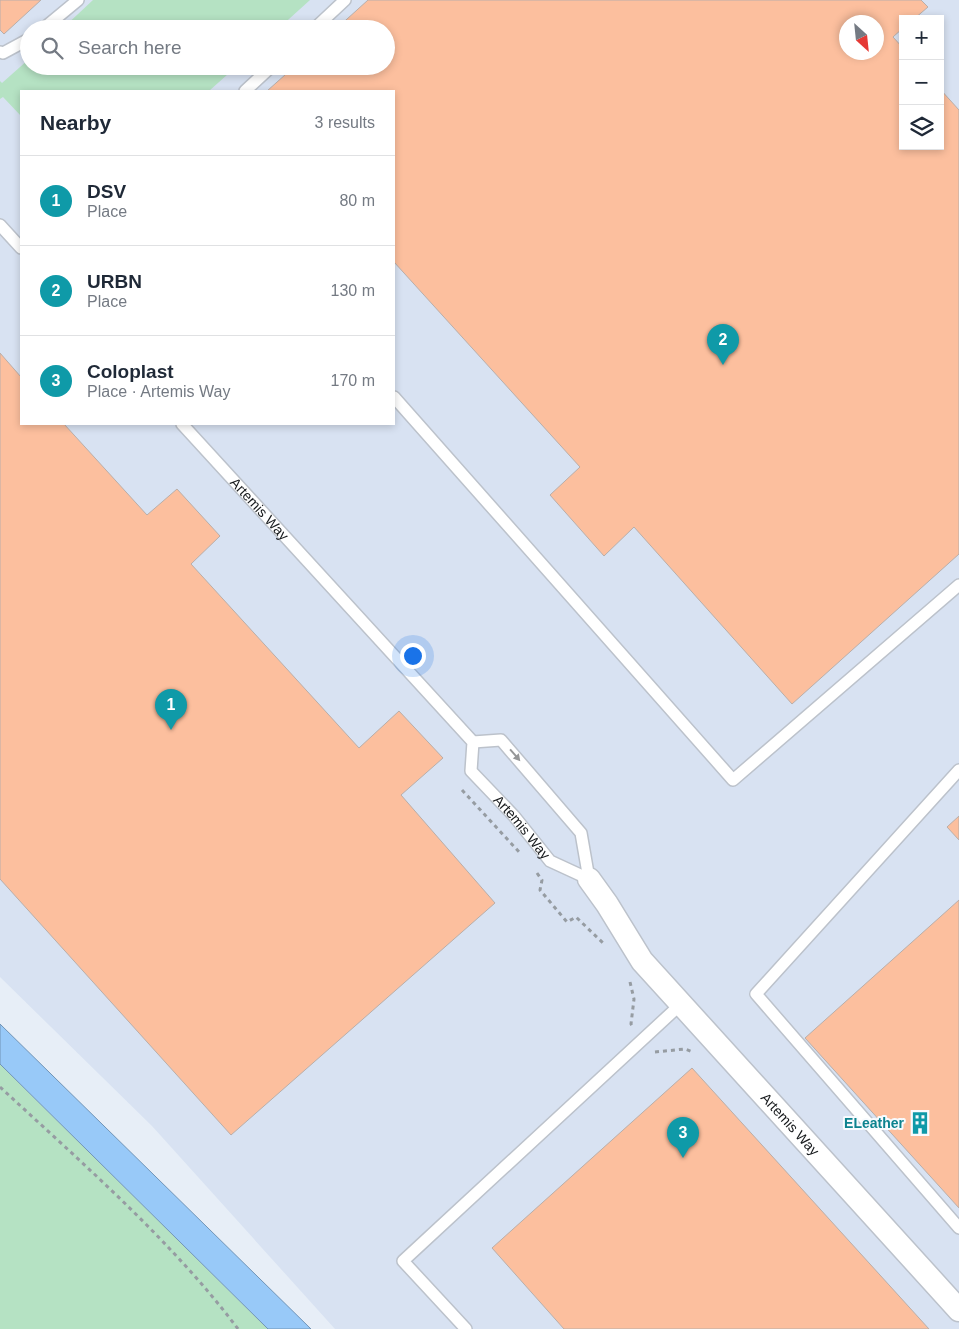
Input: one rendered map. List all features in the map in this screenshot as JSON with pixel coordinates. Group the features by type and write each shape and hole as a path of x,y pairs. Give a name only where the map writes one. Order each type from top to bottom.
{"street":[{"name":"Artemis Way","path":"589,879 607,904 642,961 959,1310"}],"lane":[{"path":"54,20 78,0"},
{"path":"324,20 345,0"},
{"path":"0,52 3,53 20,44"},
{"path":"246,90 262,75"},
{"path":"0,225 20,247"},
{"path":"395,398 733,780 959,585"},
{"name":"Artemis Way","path":"183,425 473,742 471,771 514,816 550,860 589,879"},
{"path":"473,742 502,740 581,833 589,879"},
{"path":"959,770 756,994 959,1228"},
{"path":"466,1329 403,1261 682,1004"}],"path":[{"path":"0,1087 90,1169 209,1290 238,1329"}],"shaded area":[{"path":"0,0 959,0 959,1329 335,1329 152,1126 0,977"}],"green space":[{"path":"93,0 310,0 288,20 72,20"},
{"path":"20,67 20,75 227,75 210,90 20,90 20,115 3,97 0,99 0,81 2,83"},
{"path":"0,1064 268,1329 0,1329"}],"water":[{"path":"0,1024 311,1329 268,1329 0,1064"}],"building":[{"path":"0,0 41,0 4,34 0,30"},
{"path":"368,0 921,0 928,7 919,15 899,15 899,32 893,37 899,44 899,150 944,150 944,93 959,110 959,554 792,704 634,527 604,556 550,495 580,467 395,263 395,90 268,90 285,75 395,75 395,20 346,20"},
{"path":"0,353 20,376 20,425 65,425 147,515 177,489 220,536 191,564 359,748 399,711 443,758 401,795 495,903 231,1135 0,879"},
{"path":"959,816 959,840 947,827"},
{"name":"ELeather","path":"959,900 959,1208 805,1038"},
{"path":"692,1068 929,1329 564,1329 492,1248"}],"place":[{"name":"URBN","path":"723,365"},
{"name":"DSV","path":"171,730"},
{"name":"ELeather","path":"920,1123"},
{"name":"Coloplast","path":"683,1158"}]}
